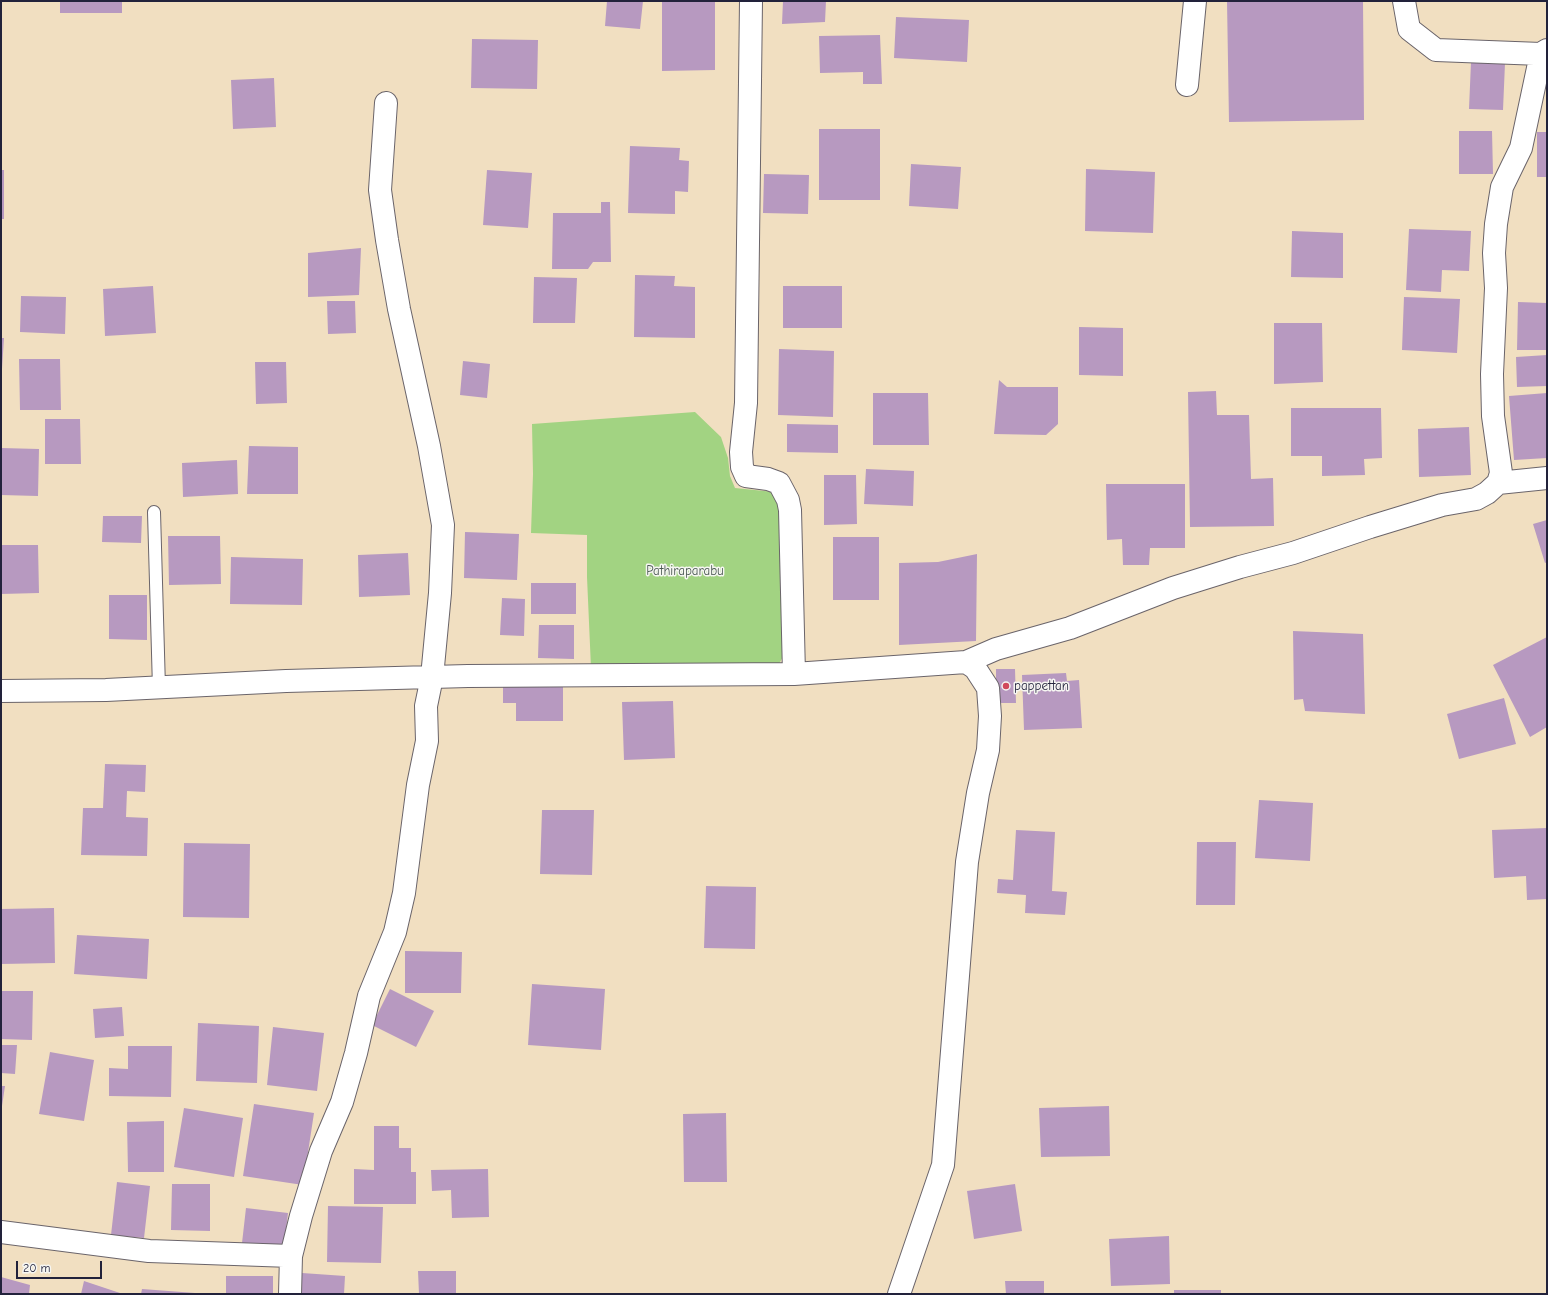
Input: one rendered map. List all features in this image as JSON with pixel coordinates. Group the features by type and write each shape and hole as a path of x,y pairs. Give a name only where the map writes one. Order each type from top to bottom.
{"street":[{"path":"752,1 746,403 741,452 742,467 746,476 768,479 778,483 788,500 790,510 794,674"},
{"path":"1187,85 1194,1"},
{"path":"1,691 159,688 286,681 432,677 794,674 966,662 996,649 1070,628 1173,588 1240,567 1293,553 1442,505 1476,499 1487,493 1498,483 1501,473 1493,416 1492,374 1496,288 1494,253 1496,224 1502,186 1521,148 1544,52 1436,50 1409,29 1404,1"},
{"path":"290,1294 291,1256 301,1216 320,1152 342,1102 356,1053 369,996 395,932 404,893 418,785 427,741 426,706 432,677 440,593 443,525 429,446 399,309 380,190 386,103"},
{"path":"1498,483 1547,478"},
{"path":"899,1294 943,1165 967,862 978,792 988,750 990,716 988,688 981,675 975,668 966,662"},
{"path":"1,1232 149,1251 291,1256"}],"lane":[{"path":"154,512 159,688"}],"green space":[{"name":"Pathiraparabu","path":"695,412 721,437 728,458 730,476 735,488 774,492 780,510 785,653 779,664 591,668 587,577 587,535 531,533 533,474 532,424"}],"building":[{"path":"60,1 122,1 122,13 60,13"},
{"path":"607,1 643,1 640,29 605,26"},
{"path":"662,1 715,1 715,70 662,71"},
{"path":"783,1 826,1 825,22 782,24"},
{"path":"1227,1 1363,1 1364,120 1229,122"},
{"path":"896,17 969,20 967,62 894,58"},
{"path":"880,35 882,84 863,84 863,72 820,73 819,36"},
{"path":"472,39 538,40 537,89 471,88"},
{"path":"1471,62 1505,63 1503,110 1469,109"},
{"path":"274,78 276,127 233,129 231,80"},
{"path":"819,129 880,129 880,200 819,200"},
{"path":"1459,131 1492,131 1493,174 1459,174"},
{"path":"1537,132 1547,132 1547,177 1537,177"},
{"path":"630,146 680,148 679,160 689,161 688,192 675,191 675,214 628,213"},
{"path":"911,164 961,167 958,209 909,206"},
{"path":"1086,169 1155,172 1153,233 1085,231"},
{"path":"1,170 4,170 4,219 1,219"},
{"path":"487,170 532,173 528,228 483,225"},
{"path":"764,174 809,175 808,214 763,213"},
{"path":"601,202 610,202 611,262 593,262 588,269 552,269 553,213 601,213"},
{"path":"1409,229 1471,231 1469,271 1442,270 1441,292 1406,290"},
{"path":"1292,231 1343,233 1343,278 1291,277"},
{"path":"361,248 359,295 308,297 308,253"},
{"path":"635,275 675,276 674,286 695,287 695,338 634,337"},
{"path":"534,277 577,278 575,323 533,323"},
{"path":"153,286 156,333 105,336 103,289"},
{"path":"783,286 842,286 842,328 783,328"},
{"path":"21,296 66,297 65,334 20,332"},
{"path":"1404,297 1460,299 1457,353 1402,350"},
{"path":"327,301 355,301 356,333 328,334"},
{"path":"1518,302 1547,303 1547,350 1517,350"},
{"path":"1274,323 1322,323 1323,382 1274,384"},
{"path":"1079,327 1123,328 1123,376 1079,375"},
{"path":"1,338 4,338 2,369 1,369"},
{"path":"779,349 834,351 833,417 778,415"},
{"path":"1547,355 1547,386 1517,387 1516,357"},
{"path":"19,359 60,359 61,410 20,410"},
{"path":"463,361 490,364 487,398 460,395"},
{"path":"255,362 286,362 287,403 256,404"},
{"path":"999,380 1007,387 1058,387 1058,424 1046,435 994,434"},
{"path":"1216,391 1217,415 1249,415 1251,479 1273,478 1274,526 1190,527 1188,392"},
{"path":"873,393 928,393 929,445 873,445"},
{"path":"1547,393 1547,458 1514,460 1509,396"},
{"path":"1291,408 1381,408 1382,458 1364,459 1365,475 1322,476 1322,456 1291,456"},
{"path":"45,419 80,419 81,464 45,464"},
{"path":"787,424 838,425 838,453 787,452"},
{"path":"1469,427 1471,475 1419,477 1418,429"},
{"path":"249,446 298,447 298,494 247,494"},
{"path":"1,448 39,449 38,496 1,495"},
{"path":"237,460 238,494 183,497 182,463"},
{"path":"866,469 914,471 913,506 864,504"},
{"path":"824,475 856,475 857,524 824,525"},
{"path":"1106,484 1185,484 1185,548 1150,548 1149,565 1123,565 1122,539 1107,540"},
{"path":"103,516 142,516 141,543 102,542"},
{"path":"1547,520 1547,562 1545,563 1533,524"},
{"path":"465,532 519,534 517,580 464,578"},
{"path":"168,536 220,536 221,584 169,585"},
{"path":"833,537 879,537 879,600 833,600"},
{"path":"1,545 38,545 39,593 1,594"},
{"path":"408,553 410,595 359,597 358,555"},
{"path":"977,554 976,641 899,645 899,563 938,562"},
{"path":"231,557 303,559 302,605 230,604"},
{"path":"531,583 576,583 576,614 531,614"},
{"path":"109,595 147,595 147,640 109,639"},
{"path":"502,598 525,599 524,636 500,635"},
{"path":"539,625 574,625 574,659 538,658"},
{"path":"1293,631 1363,634 1365,714 1305,711 1303,699 1294,700"},
{"path":"1547,637 1547,727 1530,737 1493,665"},
{"name":"pappettan","path":"996,669 1015,669 1016,703 996,703"},
{"path":"1066,673 1067,681 1079,680 1082,728 1024,730 1022,675"},
{"path":"503,685 563,686 563,721 516,721 516,703 503,703"},
{"path":"1504,698 1516,744 1459,759 1447,714"},
{"path":"673,701 675,758 624,760 622,702"},
{"path":"105,764 146,765 145,792 127,791 126,817 148,818 147,856 81,855 83,808 103,808"},
{"path":"1259,800 1313,803 1310,861 1255,858"},
{"path":"542,810 594,810 592,875 540,874"},
{"path":"1547,828 1547,899 1527,900 1526,876 1494,878 1492,830"},
{"path":"1016,830 1055,832 1052,891 1067,892 1065,915 1025,913 1026,895 997,893 998,879 1013,880"},
{"path":"1197,842 1236,842 1235,905 1196,905"},
{"path":"184,843 250,844 249,918 183,917"},
{"path":"706,886 756,887 755,949 704,948"},
{"path":"54,908 55,963 1,964 1,909"},
{"path":"77,935 149,939 147,979 74,974"},
{"path":"405,951 462,952 461,993 405,993"},
{"path":"532,984 605,989 601,1050 528,1045"},
{"path":"390,989 434,1011 416,1047 372,1025"},
{"path":"1,991 33,991 32,1040 1,1039"},
{"path":"122,1007 124,1036 95,1038 93,1009"},
{"path":"198,1023 259,1026 257,1083 196,1081"},
{"path":"273,1027 324,1033 317,1091 267,1085"},
{"path":"1,1045 17,1045 15,1074 1,1073"},
{"path":"128,1046 172,1046 171,1097 109,1096 109,1068 128,1069"},
{"path":"50,1052 94,1060 84,1121 39,1114"},
{"path":"1,1086 5,1086 2,1106 1,1106"},
{"path":"254,1104 314,1113 303,1185 243,1176"},
{"path":"1109,1106 1110,1156 1041,1157 1039,1108"},
{"path":"184,1108 243,1118 234,1177 174,1167"},
{"path":"726,1113 727,1182 684,1182 683,1114"},
{"path":"164,1121 164,1172 128,1172 127,1122"},
{"path":"374,1126 399,1126 399,1148 411,1148 411,1172 416,1172 416,1204 354,1204 354,1169 374,1170"},
{"path":"488,1169 489,1217 452,1218 451,1190 432,1191 431,1170"},
{"path":"117,1182 150,1186 144,1238 111,1235"},
{"path":"172,1184 210,1184 210,1231 171,1230"},
{"path":"1015,1184 1022,1231 974,1239 967,1191"},
{"path":"328,1206 383,1207 381,1263 327,1262"},
{"path":"246,1208 288,1213 284,1248 242,1243"},
{"path":"1169,1236 1170,1284 1111,1286 1109,1239"},
{"path":"418,1271 456,1271 456,1294 419,1294"},
{"path":"302,1273 345,1276 344,1294 300,1294"},
{"path":"226,1276 273,1276 273,1294 226,1294"},
{"path":"1,1277 30,1285 29,1294 1,1294"},
{"path":"84,1281 123,1294 81,1294"},
{"path":"1005,1281 1044,1281 1044,1294 1006,1294"},
{"path":"142,1289 195,1293 195,1294 141,1294"},
{"path":"1174,1290 1221,1290 1221,1294 1174,1294"}],"place":[{"name":"pappettan","path":"1006,686"}]}
